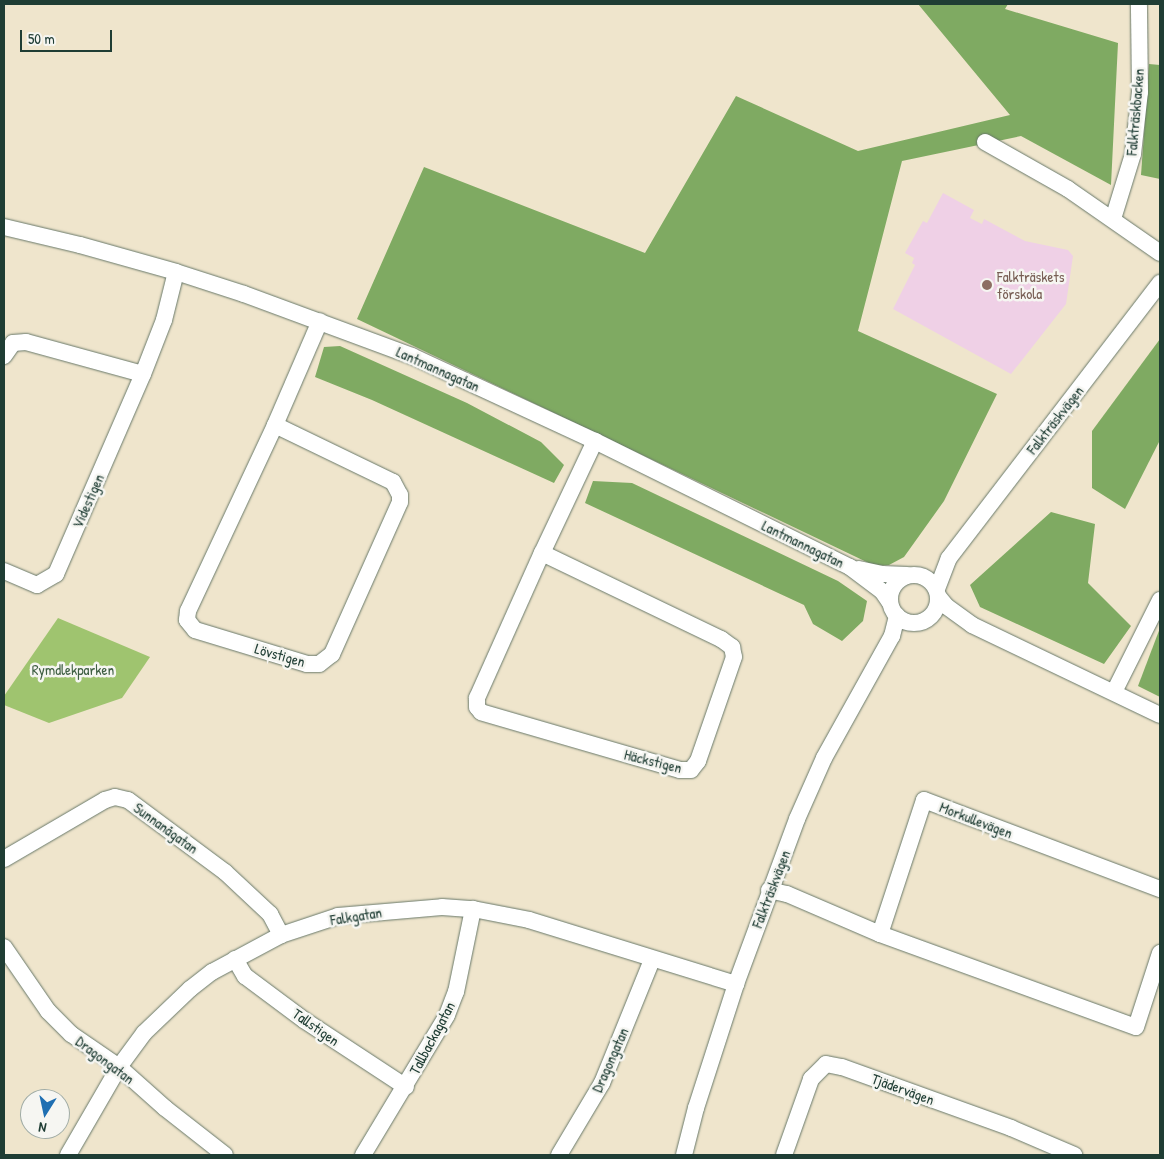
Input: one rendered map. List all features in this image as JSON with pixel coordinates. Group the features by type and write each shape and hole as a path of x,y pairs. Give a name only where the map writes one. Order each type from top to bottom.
{"street":[{"name":"Falkträskbacken","path":"1113,219 1133,154 1140,92 1138,4"},
{"path":"985,142 1061,185 1160,253"},
{"name":"Lantmannagatan","path":"4,228 80,245 176,272 320,321 412,356 595,441 850,567 882,592 906,616"},
{"name":"Videstigen","path":"4,571 37,585 56,574 144,374 164,320 176,272"},
{"name":"Falkträskvägen","path":"949,558 1160,283"},
{"name":"Lövstigen","path":"275,426 393,482 400,495 400,502 332,654 319,664 307,664 195,630 187,620 188,611 275,426 320,321"},
{"path":"4,356 13,343 26,342 144,374"},
{"name":"Häckstigen","path":"542,554 721,639 732,648 734,657 698,761 691,770 680,770 500,718 481,712 476,707 477,698 542,554 595,441"},
{"path":"906,616 892,588 896,582 949,558"},
{"path":"906,616 936,610 938,592 949,558"},
{"name":"Lantmannagatan","path":"850,567 882,574 914,575"},
{"path":"914,575 928,578 946,606 972,625"},
{"path":"1114,692 1160,600"},
{"path":"906,616 949,618 972,625 1160,715"},
{"name":"Falkträskvägen","path":"684,1155 696,1108 736,984 797,819 824,758 892,636 906,616"},
{"name":"Sunnanågatan","path":"4,859 104,800 115,797 128,800 225,872 270,914 281,935"},
{"name":"Morkullevägen","path":"880,934 924,800 1160,889"},
{"path":"770,890 788,894 880,934 1136,1027 1160,953"},
{"name":"Falkgatan","path":"68,1155 119,1067 144,1033 165,1012 212,972 235,959 281,935 338,916 442,907 473,909 530,920 652,960 736,984"},
{"name":"Tallbackagatan","path":"363,1155 406,1087 447,1015 456,992 473,909"},
{"name":"Dragongatan","path":"4,947 48,1011 72,1034 119,1067 166,1108 225,1155"},
{"name":"Tallstigen","path":"235,959 245,976 304,1020 406,1087"},
{"name":"Dragongatan","path":"559,1155 602,1083 652,960"},
{"name":"Tjädervägen","path":"784,1155 812,1079 826,1064 842,1067 1011,1128 1074,1155"}],"shaded area":[{"name":"Falkträskets förskola","path":"943,193 974,210 970,218 982,224 984,219 1025,241 1068,250 1073,256 1066,304 1011,374 893,309 915,265 912,263 914,258 905,253 923,221 927,223"}],"green space":[{"path":"918,4 1008,4 1005,9 1118,43 1111,185 1021,136 902,161 858,331 997,394 944,501 904,557 889,565 875,566 357,319 424,167 645,253 736,96 858,151 1010,115"},
{"path":"1149,64 1160,65 1160,179 1141,175"},
{"path":"1160,339 1160,440 1125,509 1092,488 1092,431"},
{"path":"340,346 467,403 541,442 564,465 554,483 372,400 315,377 324,347"},
{"path":"593,481 632,483 838,581 867,601 863,621 842,641 813,624 804,605 585,503"},
{"path":"1051,512 1095,524 1088,583 1131,626 1104,664 980,607 970,585"},
{"name":"Rymdlekparken","path":"58,618 150,657 122,698 49,723 4,705 4,696"},
{"path":"1160,628 1160,697 1138,686"}],"place":[{"name":"Falkträskets förskola","path":"987,285"}]}
